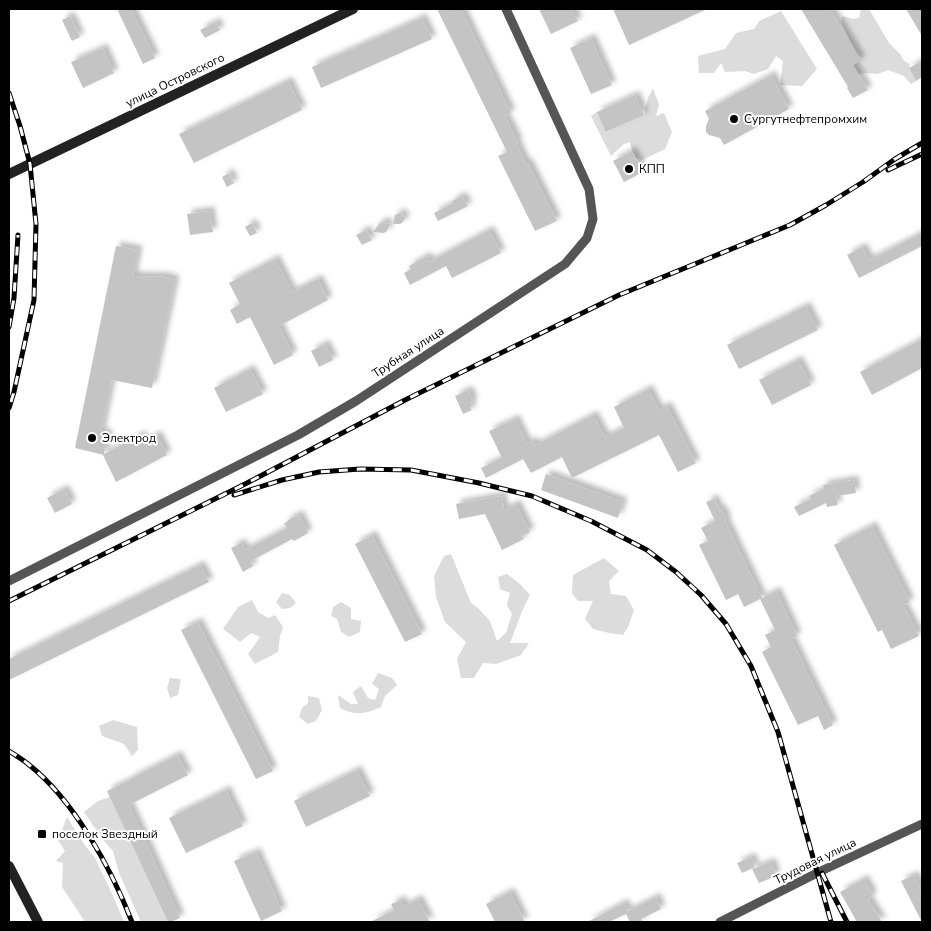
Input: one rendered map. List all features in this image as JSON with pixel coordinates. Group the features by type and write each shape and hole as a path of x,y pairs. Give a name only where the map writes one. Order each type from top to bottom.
{"main road":[{"name":"улица Островского","path":"9,174 353,9"},
{"path":"9,866 38,922"}],"street":[{"name":"Трубная улица","path":"9,581 298,435 356,401 565,264 587,238 593,219 589,189 506,9"},
{"name":"Трудовая улица","path":"720,922 922,824"}],"shaded area":[{"path":"861,9 869,9 889,43 904,61 910,64 909,68 916,81 911,84 904,76 888,70 878,74 865,73 851,76 851,44 841,21 843,16 853,19 859,18"},
{"path":"781,11 817,69 802,86 780,85 783,61 776,56 768,69 754,74 745,71 725,72 721,63 714,73 699,73 698,56 725,49 736,33 754,29 759,21"},
{"path":"653,88 659,105 656,116 664,113 672,132 665,149 642,160 636,158 630,142 624,144 611,156 591,116 597,112 607,132 644,115 648,98"},
{"path":"451,554 471,603 490,621 497,641 506,633 512,614 507,605 510,593 500,589 498,577 507,574 530,595 510,643 529,643 521,655 496,664 483,663 474,678 461,678 457,659 466,642 445,622 436,597 434,576 444,556"},
{"path":"604,558 619,571 609,581 611,594 626,596 634,610 623,635 593,629 585,619 593,601 578,601 572,593 573,575"},
{"path":"282,593 290,595 296,603 290,608 282,609 276,602"},
{"path":"252,600 258,612 268,618 275,615 283,627 278,652 255,664 248,654 260,637 251,633 240,642 223,629 238,607"},
{"path":"341,602 351,608 351,619 361,621 360,632 349,637 341,632 337,619 331,616 333,607"},
{"path":"378,673 392,678 397,685 385,696 381,707 360,713 340,708 338,695 351,704 358,704 353,692 361,686 368,698 375,700 379,689 372,684"},
{"path":"170,678 181,679 178,695 170,698 167,688"},
{"path":"308,696 319,698 322,710 316,721 308,724 299,717 302,708 308,703"},
{"path":"113,720 137,727 138,750 132,756 124,744 102,736 99,726"},
{"path":"110,797 168,922 141,922 119,873 113,851 84,812 98,801"},
{"path":"67,817 95,858 124,922 85,922 62,887 63,863 56,861 65,851 58,840"}],"building":[{"path":"117,9 131,9 155,58 143,64"},
{"path":"437,9 461,9 511,113 505,116 518,142 516,143 557,221 535,231 498,156 507,152"},
{"path":"539,9 571,9 578,21 551,34"},
{"path":"613,9 707,9 629,45"},
{"path":"801,9 830,9 861,60 853,65 868,90 853,98"},
{"path":"906,9 922,9 922,36"},
{"path":"70,16 80,37 72,41 62,20"},
{"path":"422,18 432,39 321,88 312,67"},
{"path":"216,22 220,30 205,38 200,30"},
{"path":"591,38 612,85 591,94 570,48"},
{"path":"103,48 114,73 83,88 71,62"},
{"path":"922,61 922,77 916,81 909,68"},
{"path":"771,75 789,109 724,145 720,138 709,135 706,132 709,119 705,111"},
{"path":"288,81 302,110 194,163 179,134"},
{"path":"635,95 644,115 606,132 597,112"},
{"name":"КПП","path":"632,151 643,172 624,182 613,161"},
{"path":"229,173 234,183 227,187 222,177"},
{"path":"462,196 468,206 438,221 434,213"},
{"path":"210,211 213,232 190,235 187,214"},
{"path":"400,213 405,219 400,224 393,224 395,215"},
{"path":"382,222 390,224 387,231 384,233 373,232 379,224"},
{"path":"252,223 257,233 250,236 245,227"},
{"path":"366,230 372,240 362,245 356,235"},
{"path":"489,230 501,253 452,278 446,266 410,285 404,273 411,269 409,266 427,256 429,262"},
{"path":"922,233 922,246 859,278 847,255 862,247 869,260"},
{"path":"116,246 138,250 133,276 165,277 175,280 152,388 112,380 101,432 108,434 104,454 141,435 144,442 157,435 167,455 116,482 104,455 75,448"},
{"path":"275,259 292,292 318,279 328,300 279,326 293,355 274,365 250,317 237,324 230,310 240,304 229,283"},
{"path":"806,306 818,330 739,369 727,345"},
{"path":"922,339 922,368 872,395 860,372"},
{"path":"325,344 333,360 319,367 311,351"},
{"path":"798,360 811,385 772,405 759,380"},
{"path":"250,369 263,394 226,412 214,388"},
{"path":"648,389 659,410 667,406 696,463 678,472 659,435 572,478 562,457 531,473 523,459 486,478 481,468 502,458 489,431 515,419 527,444 533,441 535,445 593,415 605,437 624,428 614,407"},
{"path":"468,390 473,401 470,407 472,410 463,414 455,396"},
{"path":"546,474 623,502 618,518 541,490"},
{"path":"854,480 856,493 836,496 838,505 827,507 826,503 799,516 794,507 811,499 809,496 824,489 823,485"},
{"path":"64,489 72,504 55,513 47,498"},
{"path":"502,496 504,510 516,504 530,532 522,536 524,539 502,550 485,514 459,519 456,504"},
{"path":"714,499 719,510 721,509 727,520 725,521 762,598 744,607 738,594 726,600 699,545 708,541 701,528 715,521 706,502"},
{"path":"299,515 308,533 294,541 292,539 251,561 253,566 243,572 231,548 241,543 245,550 287,528 284,524 291,518"},
{"path":"872,526 910,602 903,605 919,636 891,649 882,630 878,632 834,545"},
{"path":"372,535 422,634 405,642 355,544"},
{"path":"200,565 209,582 9,680 9,659"},
{"path":"776,591 797,636 791,639 833,725 824,730 818,716 798,725 762,652 771,647 765,635 775,630 760,599"},
{"path":"198,622 273,771 256,779 181,630"},
{"path":"177,755 188,775 129,805 180,918 168,922 107,791"},
{"path":"357,770 370,796 306,827 294,801"},
{"path":"226,790 243,826 186,853 169,818"},
{"path":"256,852 282,911 261,921 234,861"},
{"path":"751,857 755,867 742,873 737,863"},
{"path":"771,862 776,876 759,883 752,869"},
{"path":"914,875 922,891 922,922 901,881"},
{"path":"864,879 873,896 868,899 882,922 857,922 840,892"},
{"path":"510,892 525,922 495,922 486,904"},
{"path":"656,897 661,909 641,919 643,922 630,922 626,914 609,922 587,922 624,903 628,911"},
{"path":"418,899 430,922 370,922 394,910 391,904 401,900 404,906"}],"railway":[{"path":"9,93 30,164 36,224 34,300 9,408"},
{"path":"9,601 247,483 407,399 619,295 790,225 826,205 922,143"},
{"path":"888,170 922,154"},
{"path":"9,327 14,298 18,235"},
{"path":"234,495 282,480 319,472 360,469 411,470 479,483 532,496 591,521 647,550 676,572 701,595 726,624 751,666 778,732 831,922"},
{"path":"9,751 26,762 45,779 76,816 102,858 132,922"},
{"path":"822,873 847,922"}],"place":[{"name":"Сургутнефтепромхим","path":"734,119"},
{"name":"КПП","path":"629,169"},
{"name":"Электрод","path":"92,438"},
{"name":"поселок Звездный","path":"42,834"}]}
